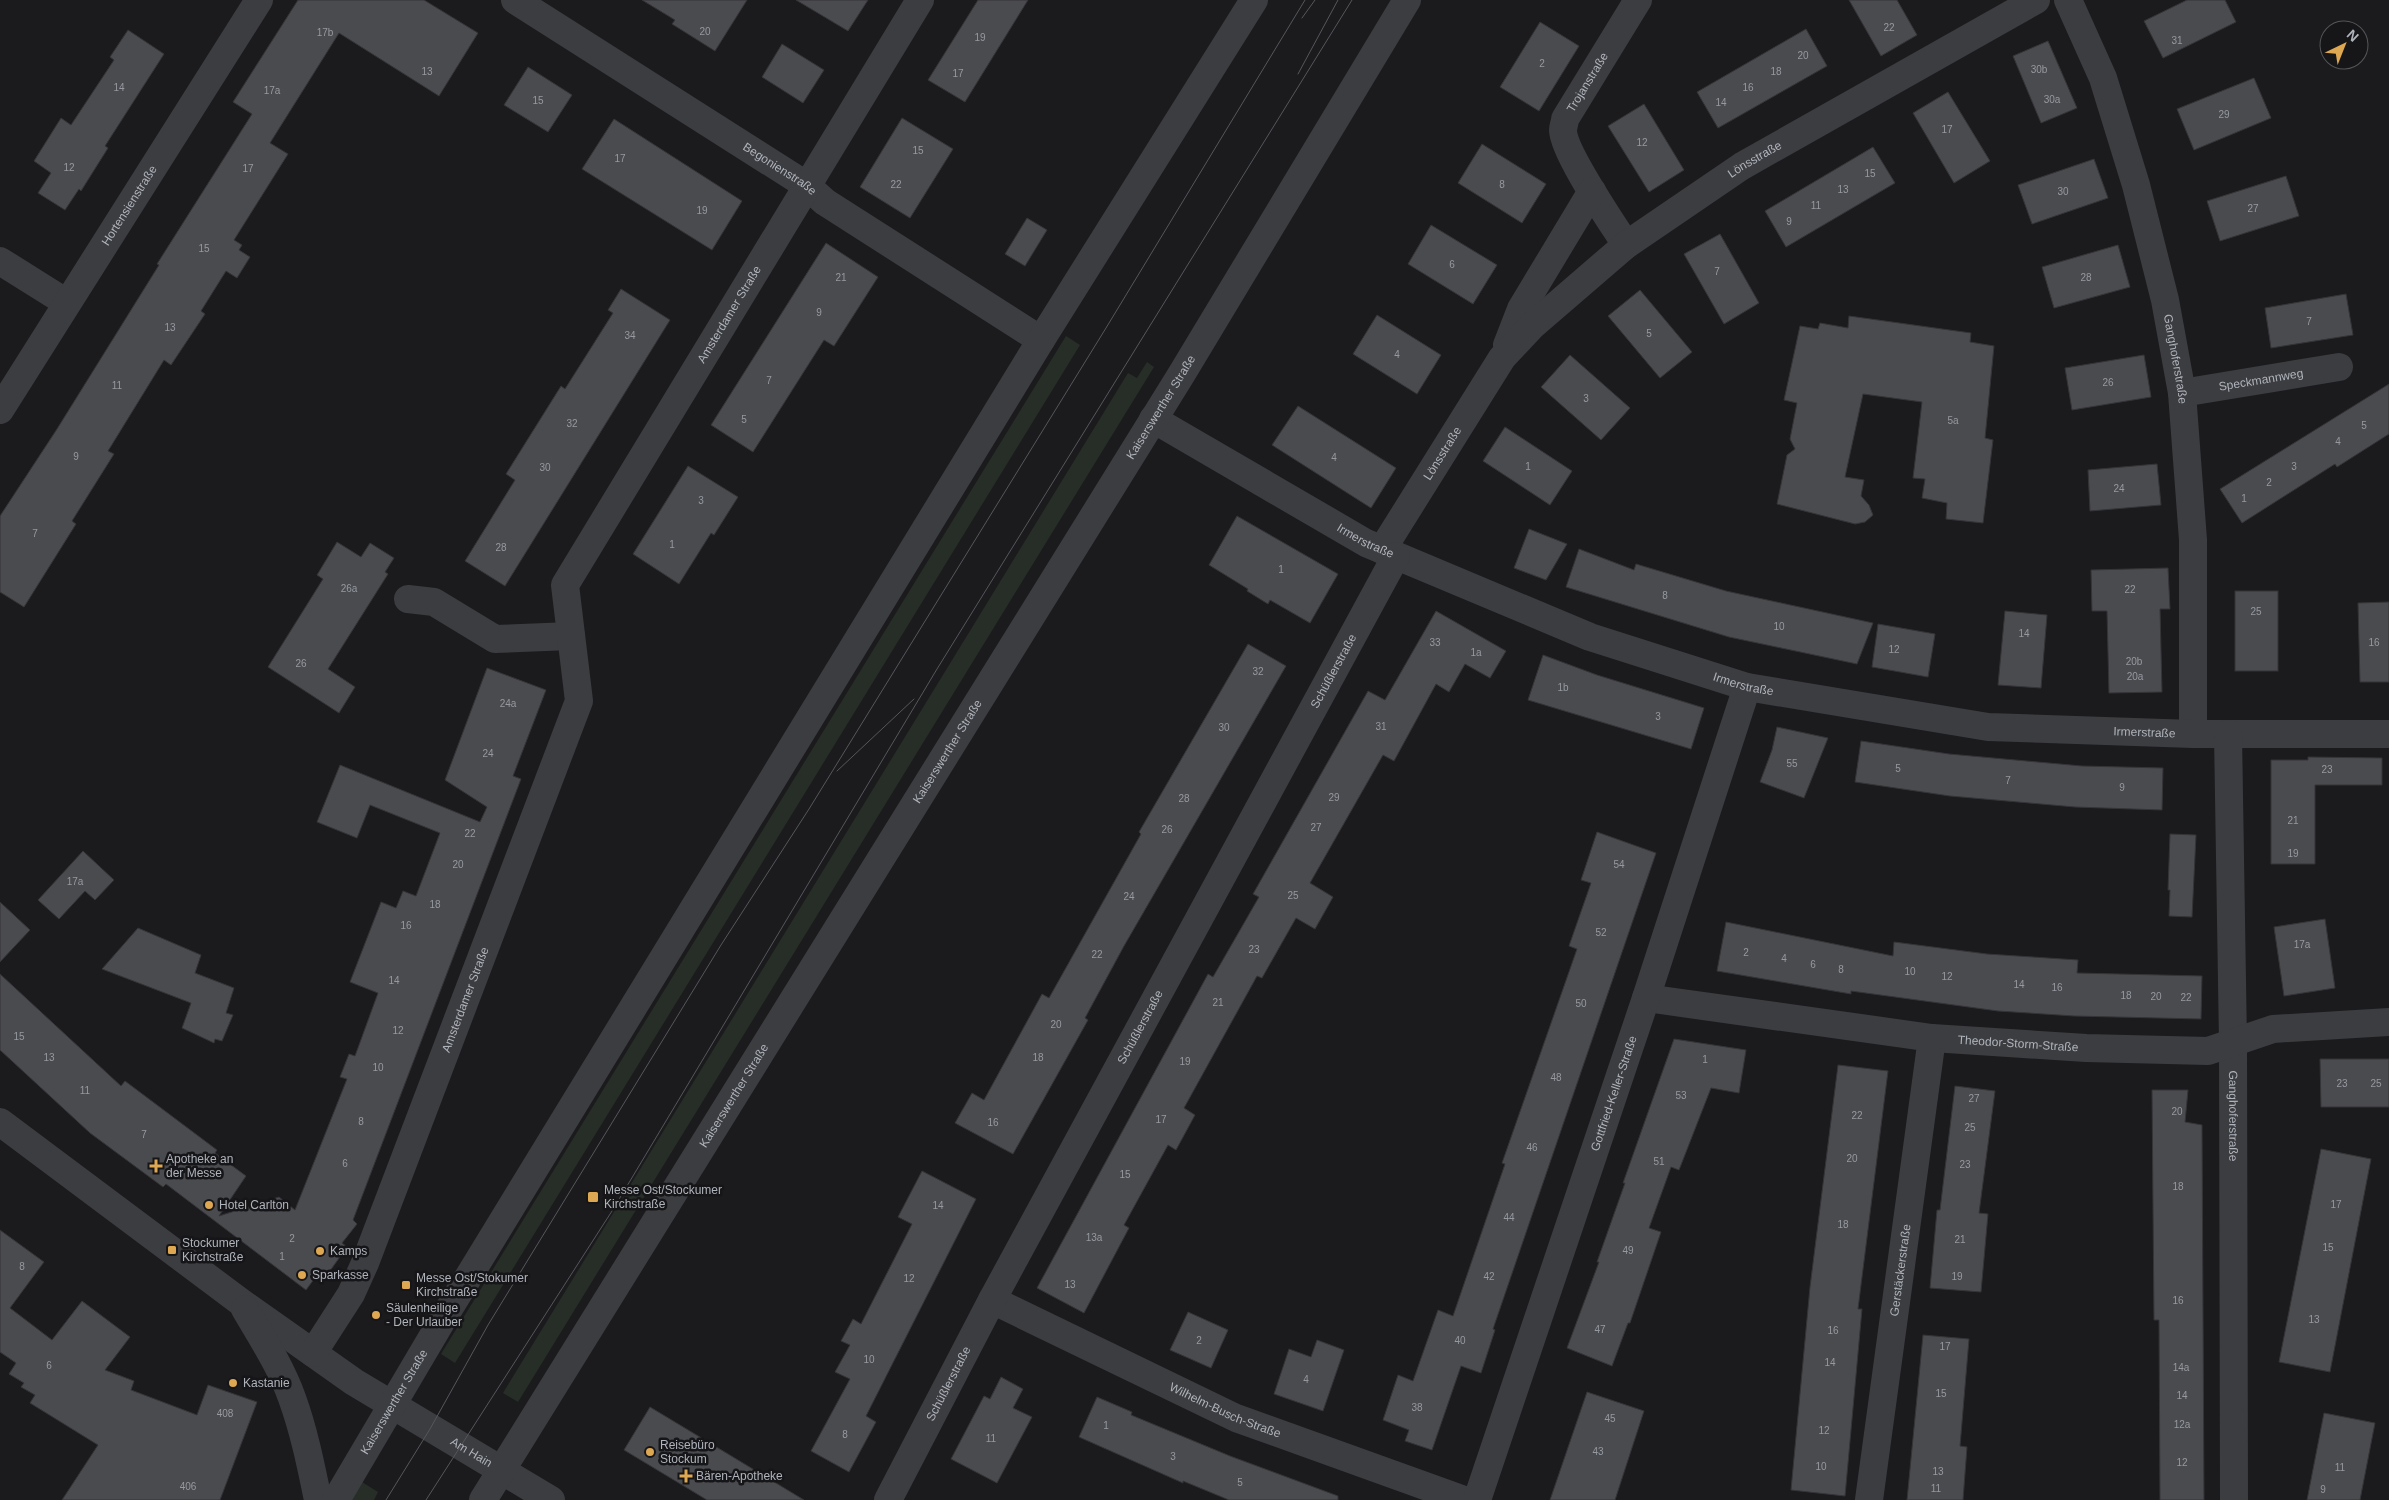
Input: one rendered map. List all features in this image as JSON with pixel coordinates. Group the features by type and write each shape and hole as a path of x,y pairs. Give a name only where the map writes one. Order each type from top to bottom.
{"street":[{"name":"Hortensienstraße","path":"0,410 259,0"},
{"name":"Begonienstraße","path":"515,0 806,185 825,202 1041,340"},
{"name":"Amsterdamer Straße","path":"322,1360 365,1264 579,701 565,585 920,0"},
{"name":"Kaiserswerther Straße","path":"336,1500 391,1406 1041,340 1254,0"},
{"name":"Kaiserswerther Straße","path":"483,1500 1153,420 1407,0"},
{"name":"Trojanstraße","path":"1626,245 1592,191 1566,144 1563,131 1565,119 1638,0"},
{"name":"Lönsstraße","path":"1502,358 1532,326 1626,245 1742,166 2036,0"},
{"name":"Ganghoferstraße","path":"2068,0 2103,78 2136,185 2165,300 2182,393 2193,540 2193,734"},
{"name":"Lönsstraße","path":"1389,553 1502,358 1521,309 1592,191"},
{"path":"0,261 67,303"},
{"name":"Speckmannweg","path":"2182,393 2339,367"},
{"name":"Irmerstraße","path":"1153,420 1358,539 1389,553 1590,637 1747,687 1988,727 2193,734 2389,734"},
{"name":"Schüßlerstraße","path":"888,1500 992,1300 1389,553"},
{"path":"408,599 434,602 496,639 571,636"},
{"name":"Gottfried-Keller-Straße","path":"1477,1500 1646,998 1747,687"},
{"name":"Ganghoferstraße","path":"2228,734 2233,1043 2234,1500"},
{"name":"Theodor-Storm-Straße","path":"1646,998 1772,1018 1932,1038 2086,1048 2208,1051 2273,1029 2389,1022"},
{"name":"Gerstäckerstraße","path":"1869,1500 1932,1038"},
{"path":"0,1122 242,1303 391,1406"},
{"name":"Wilhelm-Busch-Straße","path":"992,1300 1236,1418 1464,1500"},
{"path":"242,1303 269,1351 292,1398 309,1458 318,1500"},
{"path":"269,1351 296,1363 322,1360"},
{"name":"Am Hain","path":"391,1406 501,1470 540,1497"}],"shaded area":[{"path":"1066,336 1080,345 455,1363 441,1354"},
{"path":"1147,362 1154,367 518,1402 503,1393 1128,373 1137,378"},
{"path":"362,1482 378,1492 374,1500 351,1500"}],"building":[{"path":"298,0 424,0 478,33 439,96 339,33 270,143 288,154 234,240 242,245 239,250 250,257 237,278 226,271 201,311 205,314 171,365 164,360 108,451 114,454 72,521 76,524 24,607 0,592 0,516 57,429 159,265 157,264 252,114 233,102"},
{"path":"642,0 747,0 715,51 672,24 675,20"},
{"path":"796,0 868,0 848,31"},
{"path":"978,0 1028,0 965,102 928,80"},
{"path":"1849,0 1897,0 1917,35 1881,56"},
{"path":"2187,0 2225,0 2236,22 2163,58 2144,21"},
{"path":"1540,22 1579,46 1539,111 1500,87"},
{"path":"1806,29 1827,66 1718,128 1697,92"},
{"path":"128,30 164,54 105,146 108,148 81,191 79,189 65,210 38,193 51,173 34,161 61,118 71,125 114,60 110,57"},
{"path":"2048,41 2077,108 2041,123 2013,56"},
{"path":"782,44 824,70 803,103 762,77"},
{"path":"528,67 572,95 548,132 504,105"},
{"path":"2254,78 2271,118 2194,150 2177,109"},
{"path":"1948,92 1990,161 1954,183 1913,113"},
{"path":"1644,104 1684,170 1649,192 1608,126"},
{"path":"902,118 953,149 910,218 860,187"},
{"path":"614,119 742,201 712,250 582,169"},
{"path":"1482,144 1546,184 1522,223 1458,183"},
{"path":"1873,147 1895,183 1786,247 1765,211"},
{"path":"2094,159 2108,198 2032,224 2018,185"},
{"path":"2286,176 2299,216 2220,241 2207,201"},
{"path":"1027,218 1047,230 1025,266 1005,254"},
{"path":"1431,225 1497,265 1473,304 1408,264"},
{"path":"1720,234 1759,303 1724,324 1684,254"},
{"path":"826,243 878,277 834,346 824,340 753,452 711,425"},
{"path":"2118,245 2130,287 2054,308 2042,267"},
{"path":"621,289 670,320 505,586 465,561 515,480 506,474 561,386 565,389 613,313 608,310"},
{"path":"1640,290 1692,352 1660,378 1608,316"},
{"path":"2346,294 2353,335 2271,348 2265,308"},
{"path":"1377,315 1441,355 1417,394 1353,354"},
{"path":"1849,316 1971,333 1970,342 1994,346 1985,438 1993,440 1983,523 1946,519 1947,503 1922,498 1925,479 1913,478 1922,402 1863,394 1845,477 1864,480 1861,496 1869,505 1873,515 1865,522 1855,524 1777,504 1787,455 1795,449 1790,439 1797,403 1784,400 1800,326 1818,329 1820,323 1848,328"},
{"path":"1570,355 1630,408 1601,440 1541,387"},
{"path":"2144,355 2151,397 2072,410 2065,368"},
{"path":"2389,384 2389,434 2337,467 2335,464 2242,523 2220,489"},
{"path":"1298,406 1396,468 1371,508 1272,445"},
{"path":"1505,427 1572,471 1550,505 1483,461"},
{"path":"2157,464 2161,505 2090,511 2088,470"},
{"path":"688,466 738,497 714,535 711,533 679,584 633,554"},
{"path":"1237,516 1338,574 1310,623 1270,600 1268,604 1209,565"},
{"path":"1529,529 1567,544 1546,580 1514,568"},
{"path":"337,542 361,557 370,543 394,558 385,572 388,574 328,669 355,687 339,713 268,667 323,579 317,575"},
{"path":"1579,549 1634,570 1636,564 1726,591 1873,623 1857,664 1729,637 1566,587"},
{"path":"2168,568 2170,609 2160,609 2162,692 2109,693 2107,611 2092,611 2091,570"},
{"path":"2235,591 2278,591 2278,671 2235,671"},
{"path":"2389,602 2389,682 2360,682 2358,603"},
{"path":"1436,611 1506,651 1490,678 1465,664 1449,692 1436,684 1394,761 1383,755 1310,883 1333,897 1315,929 1296,918 1262,978 1257,976 1184,1108 1195,1115 1176,1150 1168,1145 1124,1225 1129,1228 1084,1313 1037,1288 1208,974 1213,977 1259,897 1253,894 1368,691 1385,700"},
{"path":"2005,611 2047,615 2041,688 1998,685"},
{"path":"1878,624 1935,634 1928,677 1872,667"},
{"path":"1248,644 1286,666 1124,946 1085,1018 1088,1020 1013,1154 955,1123 972,1093 984,1100 1042,994 1049,998 1141,834 1139,832"},
{"path":"1543,655 1597,675 1704,708 1691,749 1528,700"},
{"path":"487,668 546,690 513,776 521,779 353,1220 357,1224 342,1243 347,1247 327,1275 320,1271 306,1290 166,1184 163,1187 90,1133 0,1050 0,974 121,1086 125,1081 217,1150 215,1153 246,1176 219,1216 279,1197 295,1210 347,1079 340,1077 349,1054 355,1056 378,993 350,982 381,902 396,908 403,891 416,896 440,833 370,805 357,838 317,822 340,765 480,822 487,807 445,780"},
{"path":"1777,727 1828,738 1804,798 1760,782 1772,750"},
{"path":"1861,741 1949,754 2082,766 2163,768 2162,810 2075,807 1950,796 1855,782"},
{"path":"2308,757 2382,758 2382,785 2315,785 2315,864 2271,864 2271,760 2308,760"},
{"path":"1597,832 1656,853 1493,1329 1495,1330 1481,1373 1461,1366 1432,1450 1405,1441 1409,1430 1383,1420 1398,1375 1413,1381 1438,1310 1453,1316 1505,1164 1502,1163 1577,949 1569,946 1591,883 1581,880"},
{"path":"2170,834 2196,835 2192,917 2169,916"},
{"path":"83,851 114,880 95,900 85,891 59,919 38,900"},
{"path":"0,902 30,930 0,962"},
{"path":"2325,919 2335,988 2284,996 2274,927"},
{"path":"1726,922 1893,956 1894,942 1987,954 2078,960 2077,973 2202,976 2201,1019 2074,1016 1998,1011 1851,991 1851,994 1717,971"},
{"path":"138,928 201,955 195,973 234,988 226,1013 233,1015 222,1041 215,1039 214,1043 182,1028 191,1003 102,969"},
{"path":"1674,1039 1746,1050 1739,1093 1711,1088 1679,1170 1671,1167 1649,1228 1661,1232 1630,1323 1628,1323 1612,1366 1567,1348 1599,1262 1597,1262 1625,1183 1623,1183"},
{"path":"2320,1059 2389,1059 2389,1107 2321,1107"},
{"path":"1838,1065 1888,1071 1858,1309 1862,1309 1845,1496 1791,1490 1810,1287"},
{"path":"1955,1086 1995,1091 1979,1213 1988,1214 1981,1292 1930,1288 1937,1210 1940,1210"},
{"path":"2152,1090 2188,1090 2185,1122 2202,1125 2204,1500 2160,1500 2159,1320 2154,1320"},
{"path":"2321,1149 2371,1159 2330,1372 2279,1362"},
{"path":"922,1171 976,1199 866,1416 876,1422 849,1472 811,1451 850,1379 835,1372 850,1345 841,1341 853,1319 861,1324 912,1224 898,1217"},
{"path":"0,1230 44,1262 10,1308 52,1340 82,1301 130,1337 105,1370 134,1381 131,1390 197,1415 208,1385 257,1402 220,1500 62,1500 98,1445 30,1403 35,1395 21,1387 24,1383 9,1374 16,1363 0,1352"},
{"path":"1188,1312 1228,1330 1211,1368 1170,1350"},
{"path":"1923,1335 1969,1339 1960,1446 1967,1447 1963,1500 1907,1500"},
{"path":"1317,1340 1344,1350 1323,1411 1274,1394 1289,1349 1311,1357"},
{"path":"1001,1377 1023,1389 1013,1408 1032,1417 997,1483 951,1459 984,1396 990,1399"},
{"path":"1587,1392 1644,1411 1615,1500 1550,1500"},
{"path":"1097,1397 1132,1412 1131,1415 1230,1456 1338,1496 1338,1500 1229,1500 1183,1481 1183,1483 1079,1437"},
{"path":"650,1407 804,1500 707,1500 624,1450"},
{"path":"2324,1413 2375,1423 2360,1500 2307,1500"}],"tram line":[{"path":"386,1500 430,1429 488,1325 721,945 809,809 1106,328 1305,0"},
{"path":"1302,18 1315,0"},
{"path":"1298,74 1338,0"},
{"path":"426,1500 612,1211 937,669 1352,0"},
{"path":"837,771 914,699"}],"place":[{"name":"Apotheke an der Messe","path":"156,1166"},
{"name":"Messe Ost/Stockumer Kirchstraße","path":"593,1197"},
{"name":"Hotel Carlton","path":"209,1205"},
{"name":"Stockumer Kirchstraße","path":"172,1250"},
{"name":"Kamps","path":"320,1251"},
{"name":"Sparkasse","path":"302,1275"},
{"name":"Messe Ost/Stokumer Kirchstraße","path":"406,1285"},
{"name":"Säulenheilige - Der Urlauber","path":"376,1315"},
{"name":"Kastanie","path":"233,1383"},
{"name":"Reisebüro Stockum","path":"650,1452"},
{"name":"Bären-Apotheke","path":"686,1476"}]}
